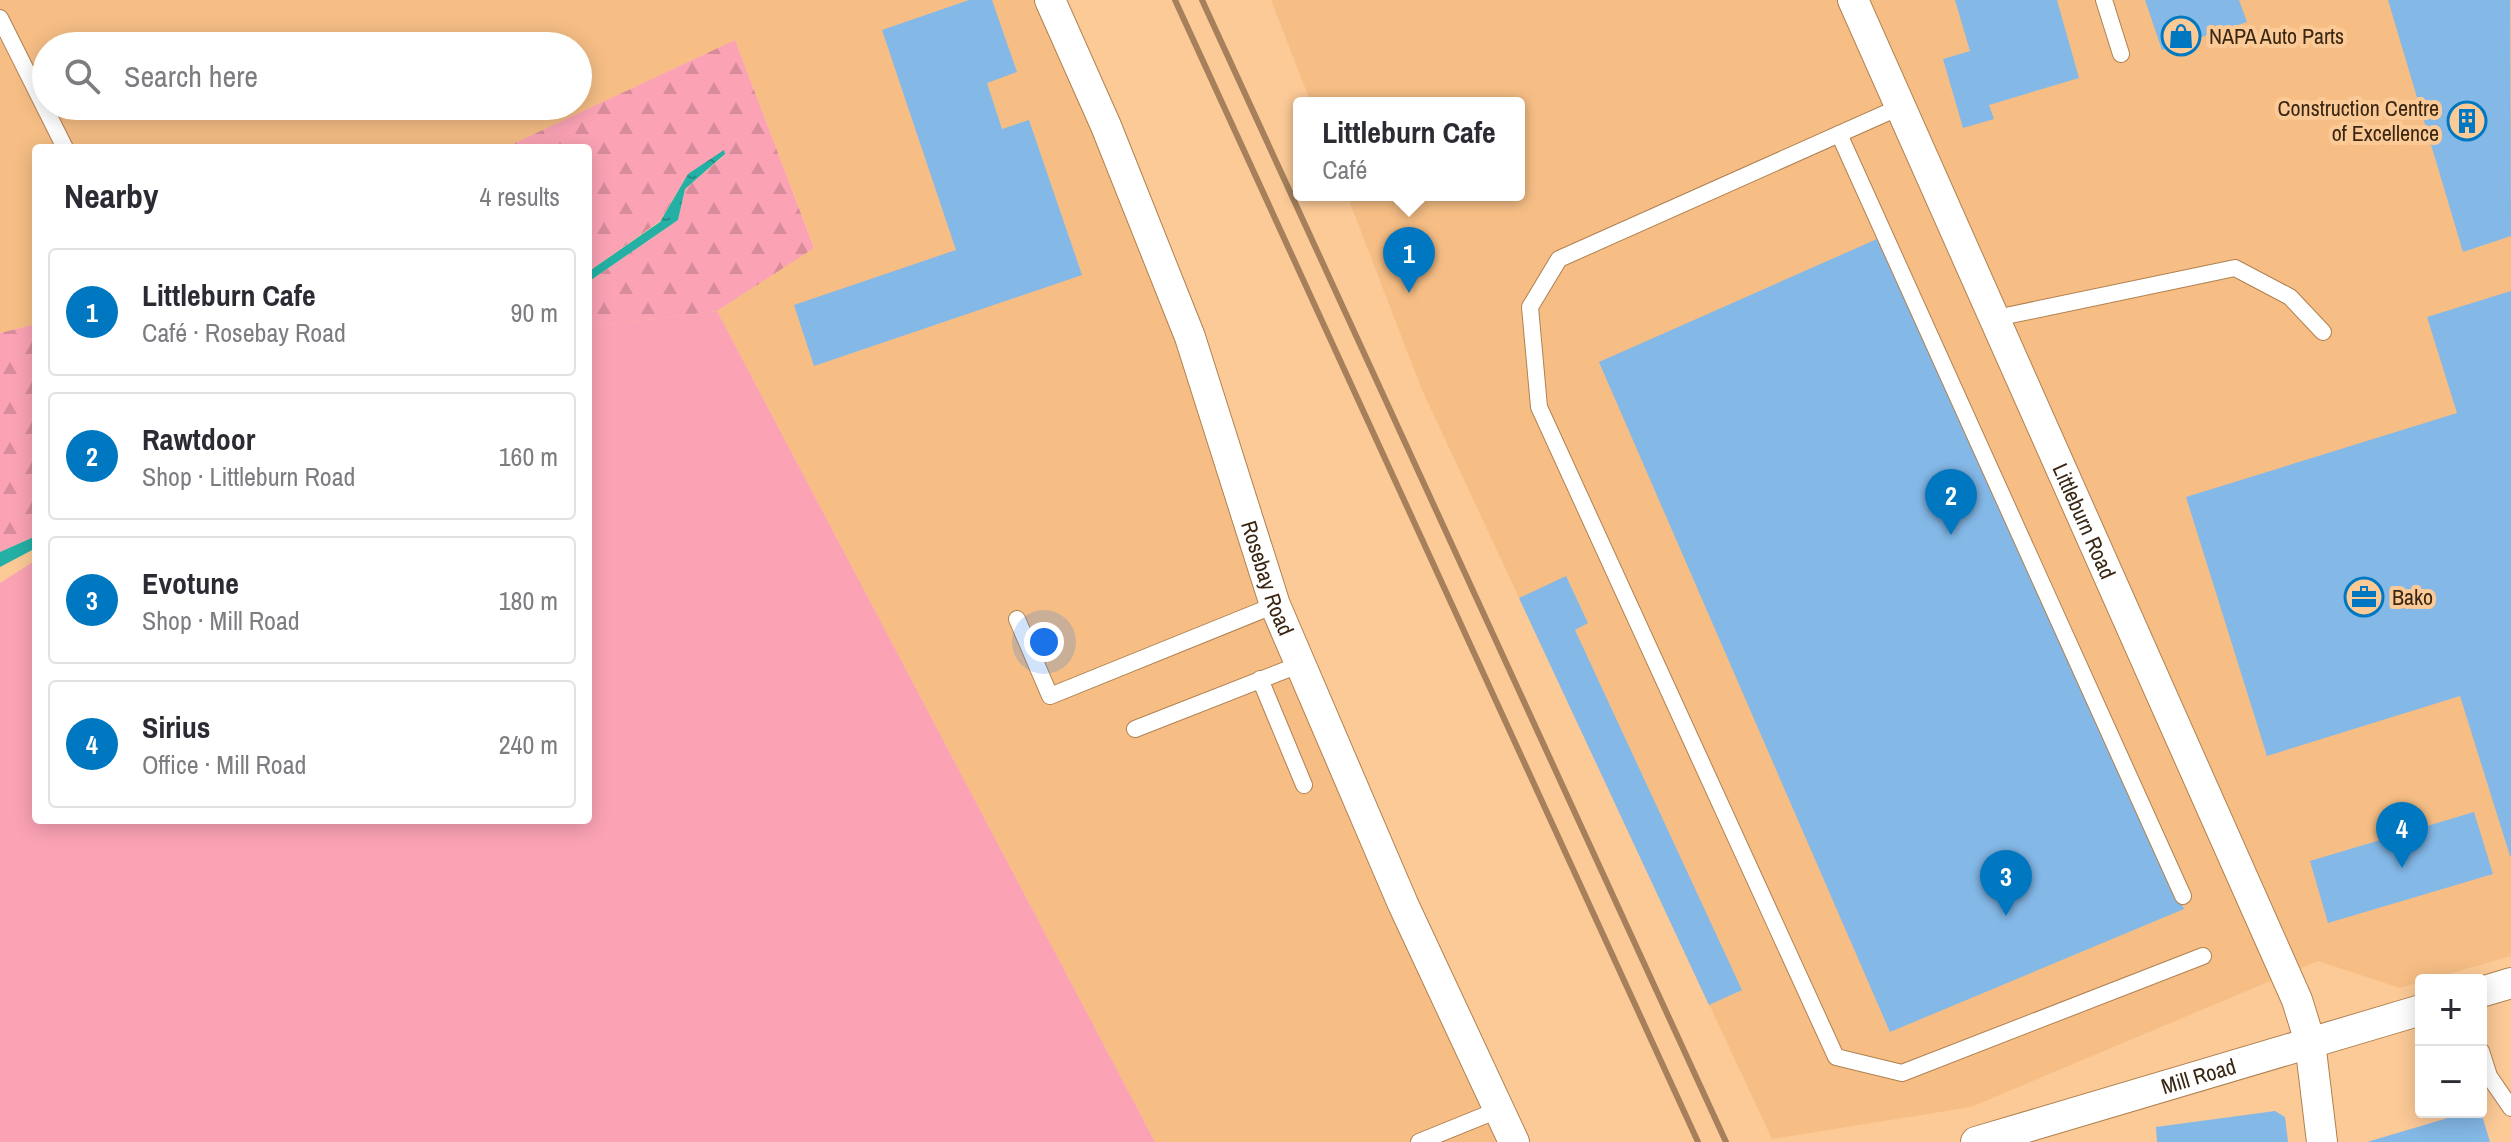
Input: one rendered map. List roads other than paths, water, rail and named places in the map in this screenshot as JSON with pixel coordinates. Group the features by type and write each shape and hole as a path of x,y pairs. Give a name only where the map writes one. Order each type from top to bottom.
{"street":[{"name":"Rosebay Road","path":"1050,0 1106,126 1190,337 1275,605 1403,904 1514,1142"},
{"name":"Littleburn Road","path":"1853,0 2297,1000 2310,1042 2322,1142"},
{"path":"2487,990 2511,983"},
{"name":"Mill Road","path":"1976,1142 2415,1012"}],"lane":[{"path":"2104,0 2121,54"},
{"path":"0,18 32,82"},
{"path":"1902,106 1559,259 1530,307 1539,407 1836,1057 1902,1073 2203,956"},
{"path":"51,120 63,144"},
{"path":"1839,134 2183,896"},
{"path":"1996,318 2235,268 2290,297 2323,332"},
{"path":"1017,619 1050,696 1275,605"},
{"path":"1135,729 1301,664"},
{"path":"1260,679 1304,785"},
{"path":"2487,1070 2511,1108"},
{"path":"1419,1142 1498,1110"}],"water":[{"path":"724,150 725,154 685,189 678,220 592,279 592,269 660,222 688,174"},
{"path":"32,538 32,550 0,567 0,552"}],"railway":[{"path":"1175,0 1698,1142"},
{"path":"1202,0 1293,198"},
{"path":"1294,201 1726,1142"}],"place":[{"name":"NAPA Auto Parts","path":"2181,36"},
{"name":"Construction Centre of Excellence","path":"2467,121"},
{"name":"Littleburn Cafe","path":"1409,293"},
{"name":"Rawtdoor","path":"1951,535"},
{"name":"Bako","path":"2364,597"},
{"name":"Sirius","path":"2402,868"},
{"name":"Evotune","path":"2006,916"}]}
